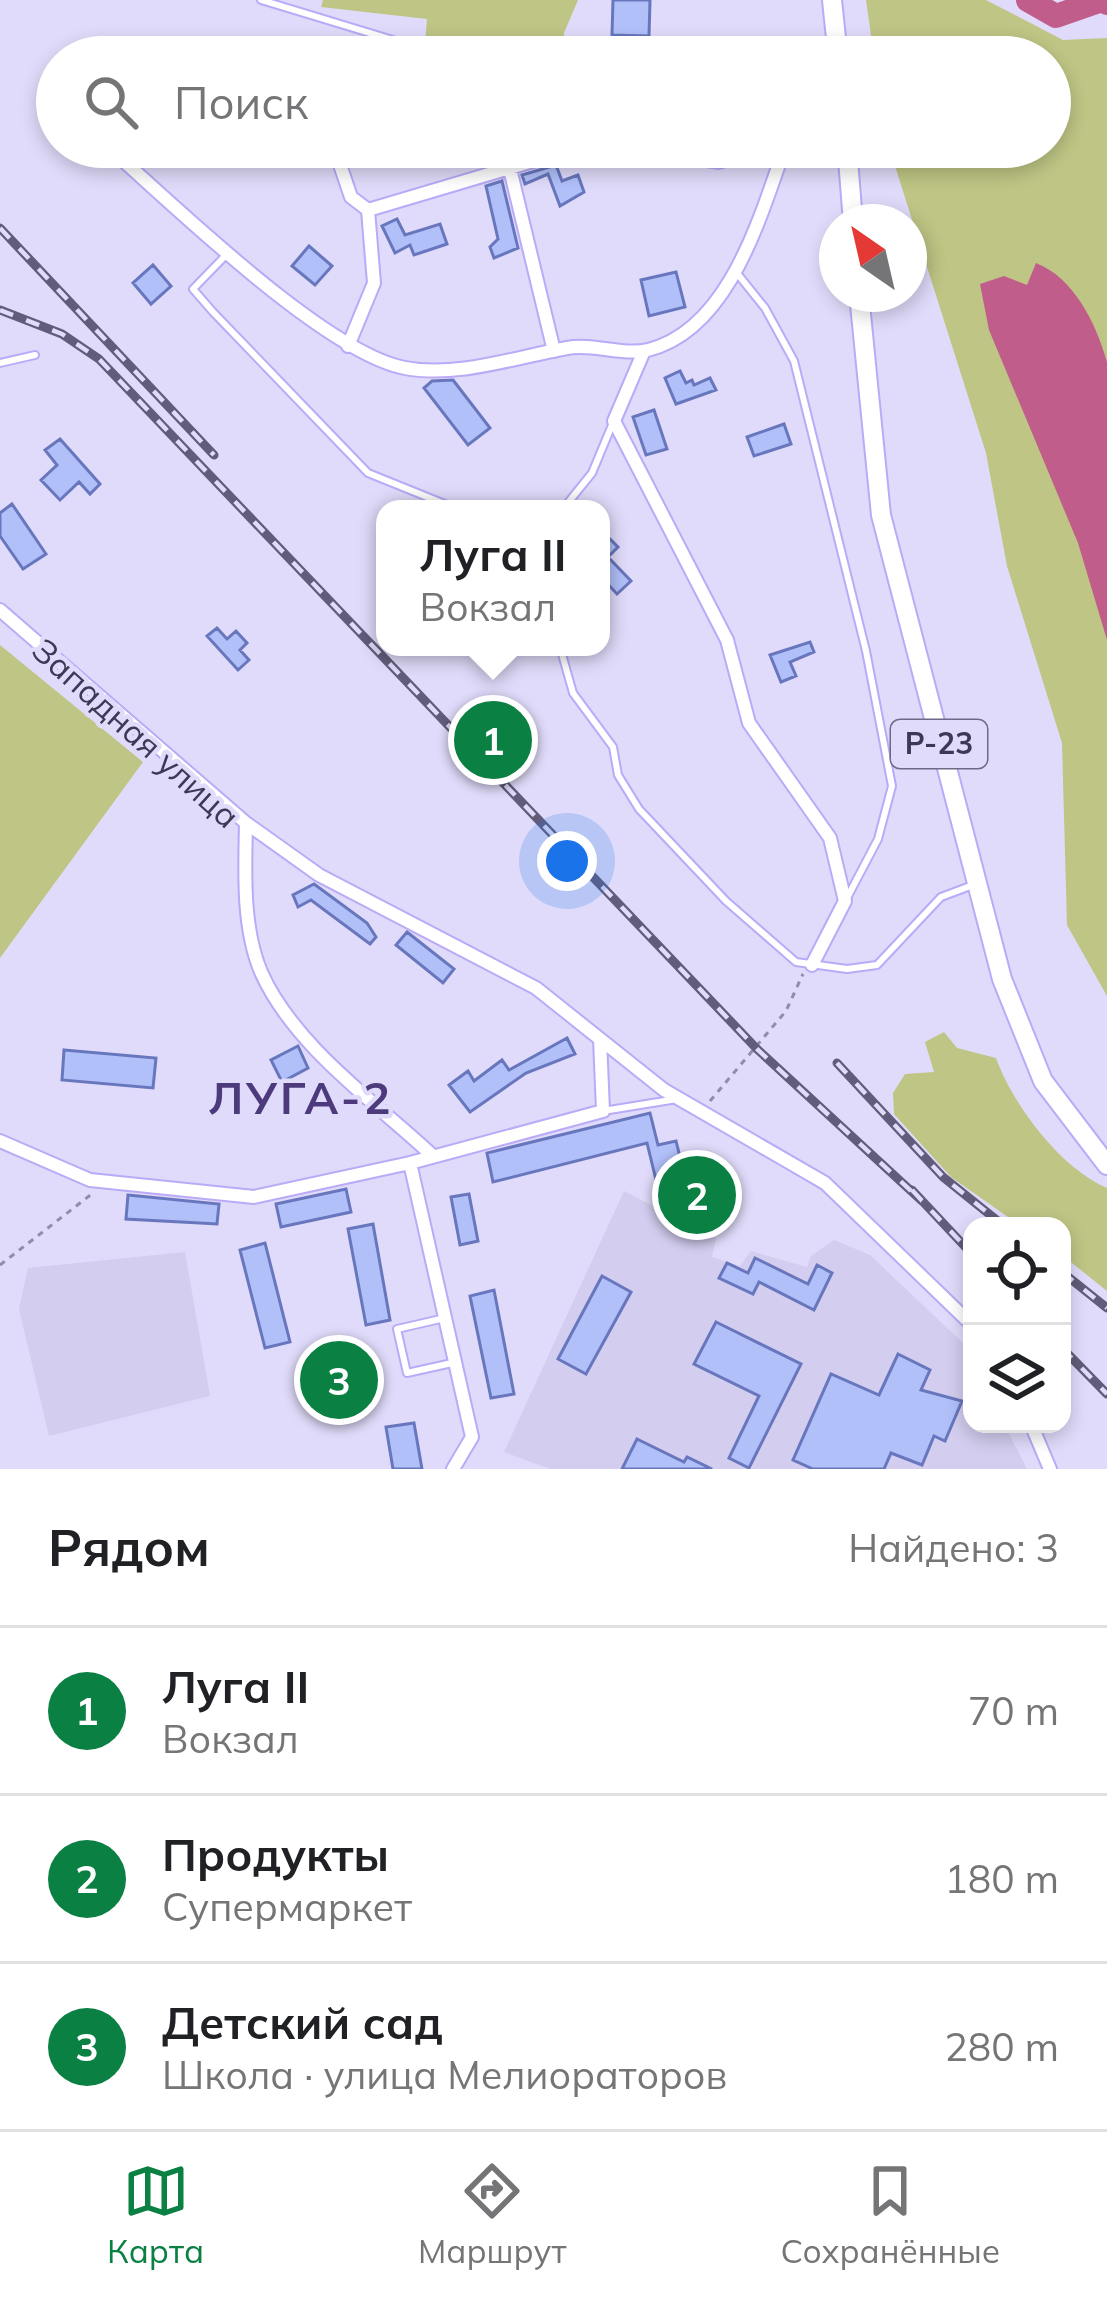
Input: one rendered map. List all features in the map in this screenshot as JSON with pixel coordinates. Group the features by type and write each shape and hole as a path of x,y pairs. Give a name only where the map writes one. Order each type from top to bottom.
{"main road":[{"path":"832,0 836,36"},
{"path":"850,168 853,204"},
{"name":"Р-23","path":"861,312 881,515 1011,1009 1059,1109 1107,1165"}],"street":[{"path":"132,168 228,253 348,346 404,368 436,369 585,345 644,351 686,334 734,269 775,168"},
{"path":"341,168 351,197 368,210 374,283 348,346"},
{"path":"368,210 516,168"},
{"path":"510,170 554,351"},
{"path":"644,351 614,421 727,640 749,723 830,838 845,901 812,965"},
{"name":"Западная улица","path":"0,610 246,823 245,889 260,969 290,1021 433,1156"},
{"path":"246,823 319,874 536,988 679,1099 825,1183 963,1316"},
{"path":"0,1141 90,1180 254,1197 410,1163 603,1111 600,1039"},
{"path":"410,1163 472,1437 453,1469"},
{"path":"1035,1433 1050,1469"}],"lane":[{"path":"261,0 380,36"},
{"path":"228,253 193,289 368,473 435,500"},
{"path":"734,269 765,308 794,361 866,651 892,786 878,839 845,901"},
{"path":"0,364 35,355"},
{"path":"569,500 592,472 614,421"},
{"path":"563,656 573,693 613,747 618,775 639,809 782,953 812,965 847,969 877,965 941,897 977,884"},
{"path":"603,1111 679,1099"},
{"path":"445,1318 397,1329 407,1373 455,1363"}],"path":[{"path":"701,1111 750,1060 812,965"},
{"path":"0,1265 61,1214 116,1183"}],"shaded area":[{"path":"1036,263 1062,279 1082,304 1107,362 1107,640 1078,543 989,330 980,284 1004,276 1027,285"},
{"path":"624,1191 716,1239 712,1257 740,1266 751,1251 807,1267 811,1256 834,1240 870,1255 963,1343 963,1433 1009,1433 1027,1469 550,1469 504,1452"},
{"path":"185,1252 210,1396 49,1436 19,1309 28,1268"}],"green space":[{"path":"323,0 578,0 564,36 426,36 427,19 321,7"},
{"path":"866,0 986,0 1055,36 871,36"},
{"path":"1107,38 1107,996 1067,925 1062,743 1007,566 986,453 927,267 927,204 907,204 896,168 1071,168 1071,40"},
{"path":"0,645 143,762 0,958"},
{"path":"944,1032 957,1048 996,1058 1040,1133 1072,1166 1107,1188 1107,1291 1071,1262 1071,1217 1008,1217 951,1177 894,1114 893,1093 905,1074 934,1072 925,1042"}],"building":[{"path":"613,0 650,0 649,36 612,35"},
{"path":"557,168 562,181 578,175 584,192 560,206 548,174 525,184 522,175"},
{"path":"502,181 518,248 494,258 490,247 498,239 486,186"},
{"path":"397,219 405,235 440,224 447,244 414,255 410,245 395,253 382,226"},
{"path":"309,246 332,266 315,285 292,266"},
{"path":"153,265 171,286 151,304 133,283"},
{"path":"676,272 685,307 649,316 641,280"},
{"path":"680,371 686,383 692,380 694,385 710,378 716,390 676,404 665,378"},
{"path":"453,380 490,428 468,445 424,388 432,381"},
{"path":"654,410 667,449 646,455 633,417"},
{"path":"784,424 791,444 754,456 747,437"},
{"path":"60,439 100,484 90,494 79,482 60,500 41,480 57,465 45,450"},
{"path":"12,504 46,554 23,569 0,536 0,513"},
{"path":"610,559 631,581 617,594 610,587"},
{"path":"217,628 227,639 236,631 247,643 240,650 249,660 238,670 207,636"},
{"path":"810,642 814,652 790,662 796,676 781,682 770,655"},
{"path":"314,884 367,923 376,937 370,944 311,900 298,907 293,895"},
{"path":"407,932 454,969 443,983 396,945"},
{"path":"567,1038 575,1054 526,1073 470,1112 449,1085 468,1071 474,1081 502,1060 509,1070"},
{"path":"298,1046 308,1068 282,1082 271,1060"},
{"path":"64,1050 156,1058 153,1088 62,1080"},
{"path":"650,1113 658,1145 676,1141 686,1181 697,1178 704,1207 676,1214 669,1186 658,1188 647,1143 493,1182 487,1153"},
{"path":"346,1189 351,1212 281,1227 276,1204"},
{"path":"469,1194 478,1241 460,1245 451,1197"},
{"path":"128,1195 219,1204 217,1224 126,1219"},
{"path":"373,1224 390,1320 366,1325 348,1229"},
{"path":"265,1243 290,1342 265,1348 240,1250"},
{"path":"755,1258 808,1284 817,1265 832,1273 814,1310 759,1282 753,1294 719,1278 727,1263 748,1273"},
{"path":"602,1276 631,1292 586,1374 558,1359"},
{"path":"494,1290 514,1394 491,1398 470,1296"},
{"path":"716,1322 801,1364 749,1468 729,1458 759,1396 694,1364"},
{"path":"355,1350 369,1404 342,1411 328,1357"},
{"path":"898,1354 930,1370 921,1390 962,1401 945,1441 934,1436 922,1465 891,1453 884,1469 813,1469 793,1460 831,1374 879,1395"},
{"path":"414,1423 422,1469 393,1469 386,1427"},
{"path":"637,1439 684,1462 687,1457 712,1469 622,1469"}],"waterway":[{"path":"1028,0 1056,16 1102,0 1107,3"}],"railway":[{"path":"0,228 214,455"},
{"path":"0,310 62,334 99,359 376,649"},
{"path":"382,656 757,1049 922,1201"},
{"path":"837,1063 943,1177 993,1217"},
{"path":"912,1190 963,1244"},
{"path":"1071,1279 1107,1308"},
{"path":"1071,1357 1107,1394"}],"place":[{"name":"Луга II","path":"493,740"},
{"name":"Продукты","path":"697,1195"},
{"name":"Детский сад","path":"339,1380"}],"district":[{"name":"ЛУГА-2","path":"301,1098"}]}
